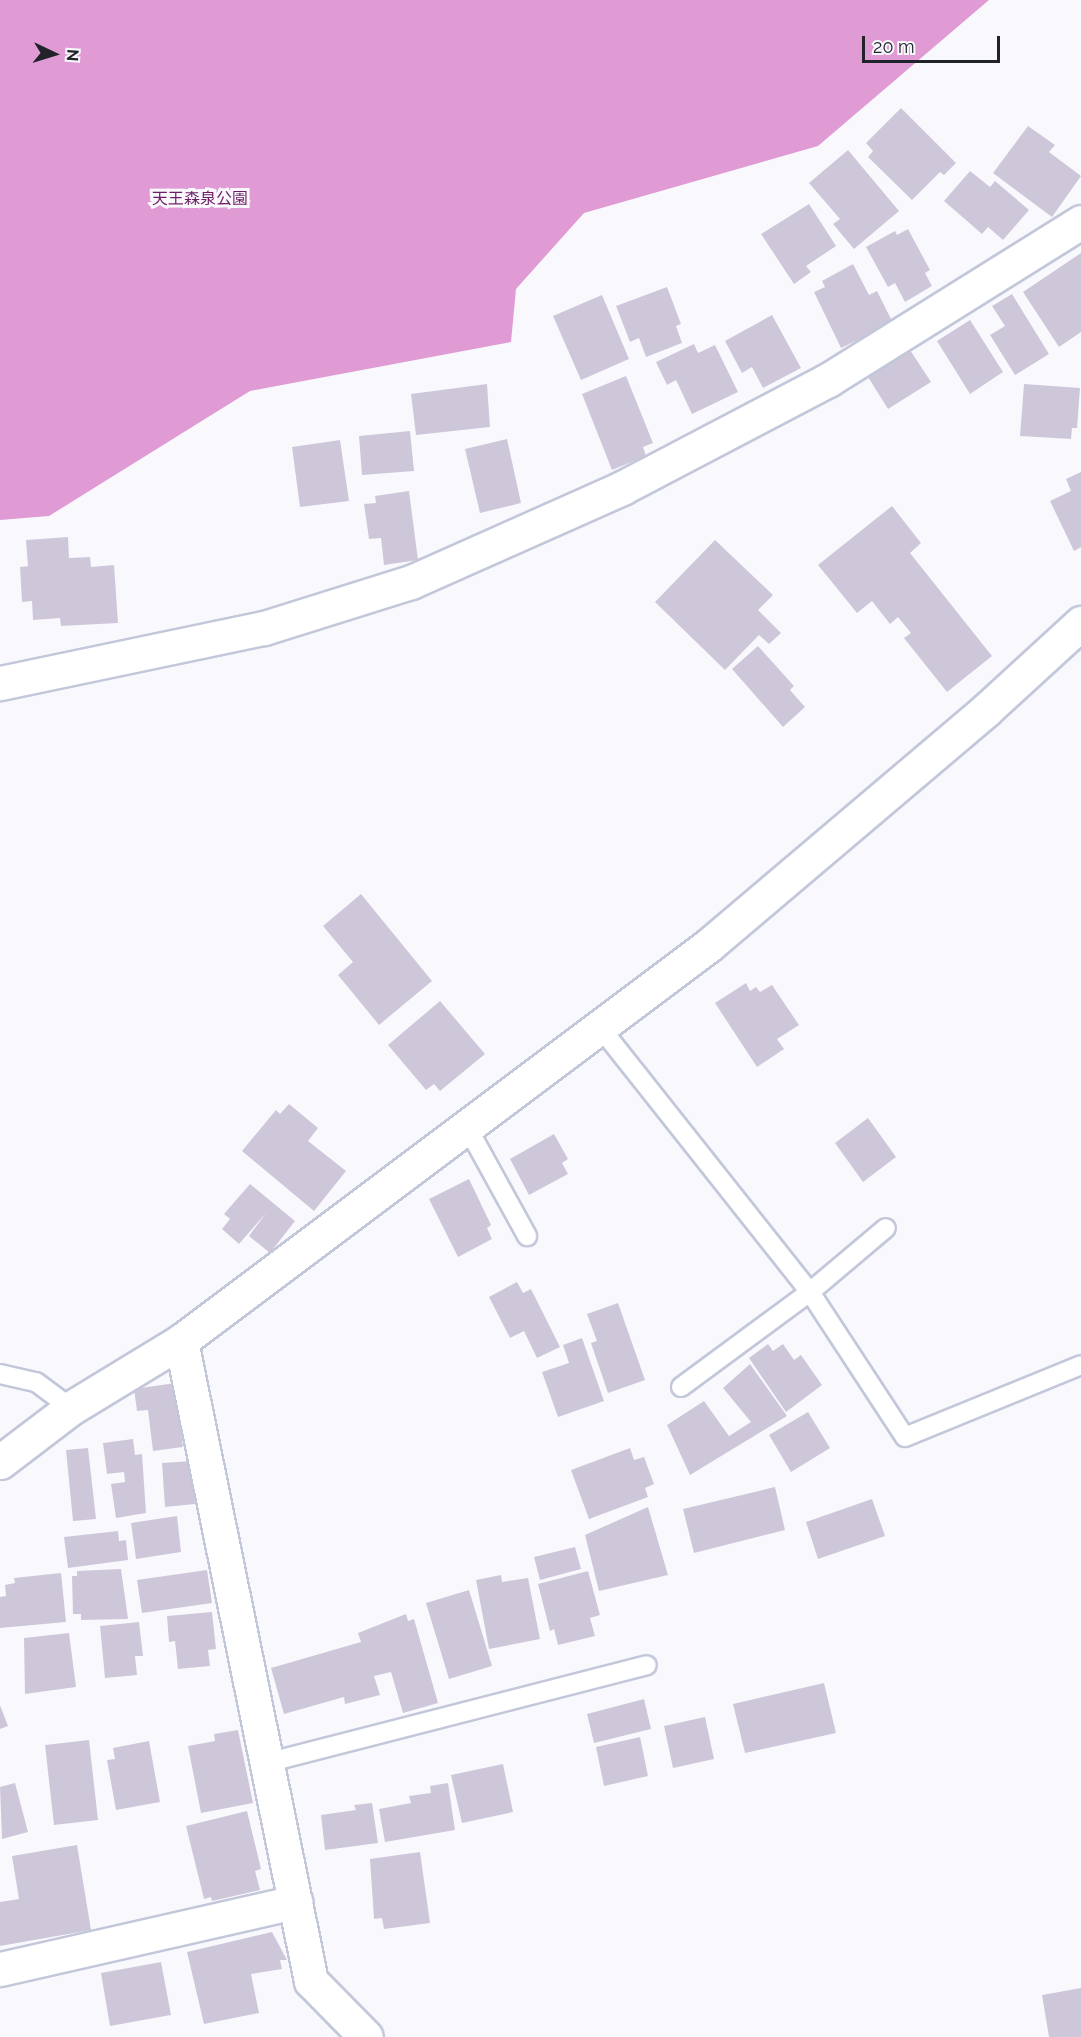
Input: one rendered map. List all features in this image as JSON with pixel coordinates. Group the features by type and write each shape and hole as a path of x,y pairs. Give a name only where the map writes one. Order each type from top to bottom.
{"street":[{"path":"0,683 264,628 411,582 622,488 828,380 1081,222"},
{"path":"0,1462 71,1408 181,1341 466,1125 709,945 986,710 1081,623"},
{"path":"181,1341 311,1981 366,2037"},
{"path":"0,1969 295,1902"}],"lane":[{"path":"599,1026 810,1292 904,1437 1081,1365"},
{"path":"466,1125 527,1236"},
{"path":"681,1387 810,1292 886,1228"},
{"path":"0,1374 36,1382 71,1408"},
{"path":"266,1763 647,1665"}],"green space":[{"name":"天王森泉公園","path":"0,0 989,0 818,146 584,213 516,289 511,342 250,391 49,516 0,520"}],"building":[{"path":"901,108 956,163 944,175 940,172 912,200 868,157 873,151 866,143"},
{"path":"1028,126 1055,145 1049,152 1081,176 1052,217 993,173"},
{"path":"848,150 899,211 854,249 833,224 840,219 809,183"},
{"path":"970,171 990,187 995,181 1029,210 1003,240 988,227 982,234 944,201"},
{"path":"809,204 836,246 806,266 811,272 794,284 761,234"},
{"path":"908,229 930,270 925,273 932,286 905,302 895,283 888,287 866,247 895,231 897,235"},
{"path":"1081,253 1081,332 1059,347 1023,292"},
{"path":"853,264 869,295 877,291 893,323 841,348 814,292 825,287 822,281"},
{"path":"667,287 681,324 676,326 682,343 646,357 639,338 630,342 616,306"},
{"path":"1012,294 1049,354 1015,375 990,335 1005,326 992,306"},
{"path":"602,295 629,359 581,380 553,316"},
{"path":"772,315 801,368 763,388 752,367 742,373 725,341"},
{"path":"970,320 1003,372 970,394 937,341"},
{"path":"694,344 698,353 715,345 738,392 692,414 676,380 667,385 656,362"},
{"path":"910,350 931,382 888,409 868,377"},
{"path":"626,376 653,443 643,447 646,456 612,470 582,394"},
{"path":"487,384 490,427 416,435 411,394"},
{"path":"1024,384 1080,388 1077,428 1072,428 1071,439 1020,436"},
{"path":"410,431 414,471 362,475 359,436"},
{"path":"507,439 521,503 480,513 465,449"},
{"path":"340,440 349,501 300,507 292,447"},
{"path":"1081,472 1081,547 1074,551 1050,501 1071,491 1066,479"},
{"path":"409,491 418,560 384,565 381,538 369,539 364,504 376,503 375,496"},
{"path":"892,506 921,543 910,553 992,656 947,692 904,638 911,633 898,617 890,624 872,601 857,613 818,565"},
{"path":"68,537 69,558 90,557 91,567 114,565 118,623 61,626 60,618 33,620 32,601 22,602 20,567 28,566 26,540"},
{"path":"715,540 773,595 758,610 781,633 769,644 759,635 725,670 655,602"},
{"path":"758,646 794,686 790,690 805,707 783,727 732,669"},
{"path":"361,894 432,981 379,1025 338,975 353,962 323,926"},
{"path":"746,983 750,991 756,987 760,992 772,985 799,1025 777,1039 784,1049 757,1067 715,1003"},
{"path":"440,1001 485,1054 440,1091 434,1084 426,1090 388,1045"},
{"path":"289,1104 318,1128 308,1141 346,1171 314,1211 242,1151 276,1110 280,1114"},
{"path":"868,1118 896,1157 863,1182 835,1143"},
{"path":"554,1134 568,1159 562,1163 568,1174 529,1195 510,1159"},
{"path":"469,1179 491,1225 487,1228 492,1239 458,1257 429,1199"},
{"path":"250,1184 295,1221 270,1253 249,1236 266,1213 239,1244 222,1229 230,1219 224,1214"},
{"path":"517,1282 523,1293 531,1289 560,1347 537,1358 524,1331 510,1338 489,1297"},
{"path":"618,1303 645,1380 608,1393 591,1343 597,1341 587,1314"},
{"path":"582,1338 604,1401 558,1417 542,1372 569,1363 563,1345"},
{"path":"768,1344 773,1351 783,1344 794,1360 801,1355 822,1385 786,1412 749,1358"},
{"path":"750,1364 787,1416 690,1475 667,1425 704,1401 729,1436 751,1422 723,1388"},
{"path":"175,1383 183,1447 153,1451 148,1410 137,1411 134,1389"},
{"path":"808,1412 830,1448 791,1472 769,1435"},
{"path":"133,1439 135,1455 142,1454 146,1513 116,1518 111,1484 125,1482 124,1472 107,1474 103,1443"},
{"path":"88,1448 96,1519 73,1521 66,1450"},
{"path":"630,1448 634,1460 644,1457 654,1484 645,1488 648,1497 589,1519 571,1470"},
{"path":"192,1461 195,1504 165,1507 162,1463"},
{"path":"775,1487 785,1530 694,1553 683,1509"},
{"path":"872,1499 885,1536 818,1559 806,1522"},
{"path":"648,1507 668,1575 599,1591 585,1535"},
{"path":"177,1516 181,1552 136,1559 131,1523"},
{"path":"118,1531 119,1541 126,1540 128,1560 68,1568 64,1537"},
{"path":"575,1547 581,1569 540,1580 534,1557"},
{"path":"121,1569 128,1619 81,1620 81,1614 73,1614 72,1576 77,1576 77,1571"},
{"path":"207,1570 212,1603 142,1613 137,1580"},
{"path":"588,1571 600,1615 590,1618 595,1636 558,1645 554,1629 550,1631 538,1584"},
{"path":"61,1573 66,1622 0,1628 0,1597 6,1596 5,1585 15,1583 14,1578"},
{"path":"501,1575 502,1582 528,1578 540,1639 489,1649 476,1580"},
{"path":"469,1590 492,1666 449,1679 426,1603"},
{"path":"212,1612 216,1649 208,1650 210,1666 178,1669 175,1641 169,1642 167,1616"},
{"path":"406,1614 408,1621 414,1619 438,1703 403,1713 391,1672 374,1676 380,1695 345,1704 344,1697 284,1714 271,1668 361,1642 358,1633"},
{"path":"139,1622 143,1656 135,1656 137,1675 105,1678 100,1626"},
{"path":"69,1633 76,1687 25,1694 24,1638"},
{"path":"824,1683 836,1733 745,1753 733,1704"},
{"path":"644,1699 651,1729 594,1743 587,1714"},
{"path":"0,1705 8,1726 0,1729"},
{"path":"705,1717 714,1759 673,1768 664,1726"},
{"path":"238,1730 253,1803 201,1813 188,1746 215,1741 214,1734"},
{"path":"640,1737 648,1776 604,1786 596,1747"},
{"path":"89,1740 98,1820 54,1825 45,1745"},
{"path":"149,1741 160,1802 116,1810 107,1760 115,1759 113,1748"},
{"path":"503,1764 513,1812 462,1823 451,1775"},
{"path":"15,1783 28,1832 2,1839 0,1787"},
{"path":"448,1783 455,1830 385,1842 379,1809 411,1803 409,1796 431,1793 430,1786"},
{"path":"372,1803 378,1843 325,1850 321,1815 356,1810 354,1805"},
{"path":"247,1811 261,1869 255,1871 260,1890 212,1901 211,1897 204,1899 186,1826"},
{"path":"77,1845 91,1930 0,1946 0,1902 19,1899 12,1856"},
{"path":"420,1852 430,1923 384,1929 382,1918 374,1919 370,1859"},
{"path":"272,1932 287,1960 280,1960 282,1969 251,1974 259,2013 204,2024 187,1952"},
{"path":"161,1962 171,2015 110,2026 101,1973"},
{"path":"1081,1988 1081,2037 1049,2037 1042,1995"}]}
